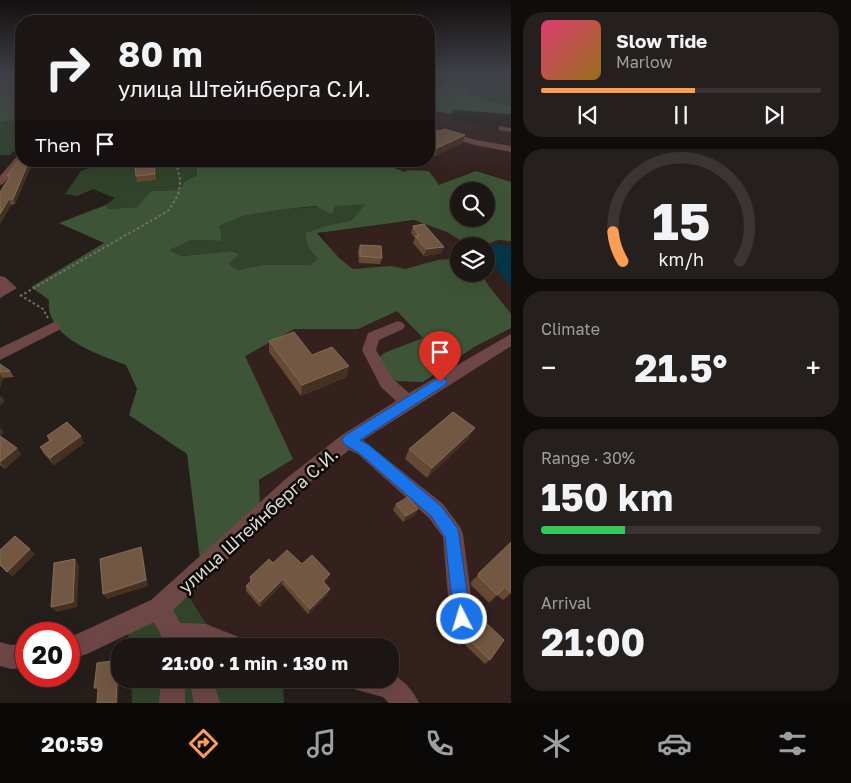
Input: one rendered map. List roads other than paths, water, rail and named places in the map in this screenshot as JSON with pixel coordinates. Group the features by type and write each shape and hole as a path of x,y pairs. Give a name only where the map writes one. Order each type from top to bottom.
{"street":[{"path":"502,128 511,130"},
{"path":"435,131 511,149"},
{"path":"476,142 476,145 511,157"},
{"path":"0,182 15,164"},
{"path":"398,326 374,337 369,350 387,383 408,403"},
{"path":"0,355 54,328"},
{"name":"улица Штейнберга С.И.","path":"80,646 159,608 295,483 348,440 511,339"},
{"path":"348,440 364,449 436,511 452,534 462,619"},
{"path":"159,608 174,638"},
{"path":"196,638 206,636 212,638"},
{"path":"0,654 15,657"},
{"path":"172,703 173,688"},
{"path":"204,688 208,703"},
{"path":"392,688 406,703"}],"water":[{"path":"495,244 511,246 511,287 495,267"}]}
